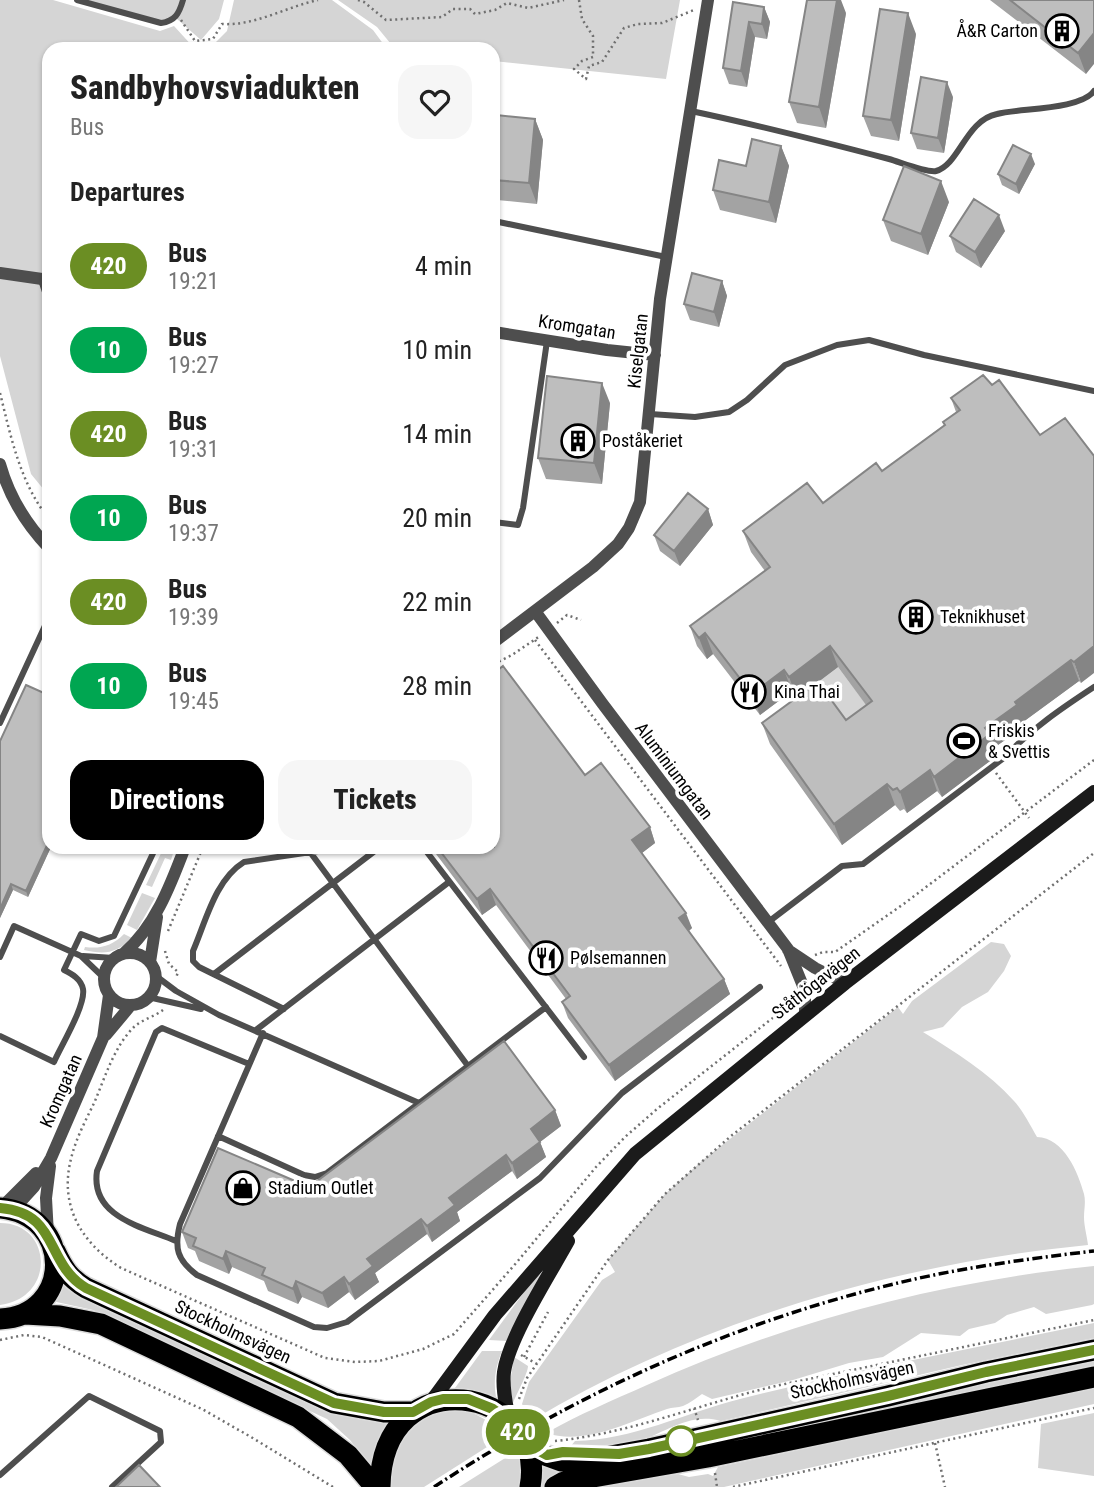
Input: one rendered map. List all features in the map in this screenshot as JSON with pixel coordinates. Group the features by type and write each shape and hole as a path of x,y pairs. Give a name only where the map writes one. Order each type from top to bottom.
{"highway":[{"name":"Stockholmsvägen","path":"5,1209 32,1218 51,1243 72,1280 334,1403 384,1412 422,1407 443,1399 468,1399 493,1409 514,1411"},
{"path":"25,1314 48,1292 55,1272 51,1243"},
{"path":"0,1319 25,1314 70,1317 101,1324 298,1417 348,1455 374,1487"},
{"name":"Stockholmsvägen","path":"555,1487 621,1463 986,1372 1094,1350"},
{"name":"Stockholmsvägen","path":"526,1444 549,1448 561,1461 621,1463 708,1457 1094,1377"},
{"path":"380,1487 384,1452 395,1432 422,1407"},
{"path":"514,1411 533,1470 530,1487"},
{"name":"Stockholmsvägen","path":"580,1487 621,1463"}],"main road":[{"name":"Ståthögavägen","path":"422,1407 495,1315 635,1154 845,983 1094,792"},
{"name":"Ståthögavägen","path":"514,1411 504,1387 504,1373 510,1349 578,1222"}],"street":[{"name":"Kiselgatan","path":"500,637 593,568 618,544 629,528 640,502 667,257 708,0"},
{"path":"0,273 42,280"},
{"name":"Kromgatan","path":"500,333 607,351 655,355"},
{"path":"0,464 10,492 42,539"},
{"name":"Aluminiumgatan","path":"535,611 801,965 845,983"},
{"path":"118,956 138,954 150,962 156,976 156,984 148,997 131,1005 123,1004 109,995 103,977 107,967 118,956 141,936 160,905 182,854"},
{"path":"150,962 160,905"},
{"path":"801,965 805,1016"},
{"name":"Kromgatan","path":"5,1209 33,1187 51,1158 103,1038 109,995"},
{"name":"Kromgatan","path":"103,1038 131,1005"},
{"name":"Kromgatan","path":"51,1158 47,1198 51,1243"}],"lane":[{"path":"77,0 161,23 170,22 178,15 183,0"},
{"path":"691,111 932,172 949,161 983,118 1069,104 1091,96 1094,91"},
{"path":"500,222 667,257"},
{"path":"650,414 695,417 729,412 747,400 785,365 837,345 869,340 924,355 1094,391"},
{"path":"500,523 518,525 523,508 547,341"},
{"path":"0,723 42,632"},
{"path":"767,923 842,866 863,863 992,767 1048,718 1094,687"},
{"path":"0,1036 54,1062 83,1000 83,989 79,980 64,970 72,952 81,934 91,940 114,936 153,854"},
{"path":"285,1009 199,967 193,961 192,951 224,880 233,869 244,862 297,854"},
{"path":"311,854 468,1066"},
{"path":"214,974 371,854"},
{"path":"428,854 584,1057"},
{"path":"449,882 285,1009 260,1032 249,1064 180,1224 176,1241 179,1256 186,1267 197,1275 314,1327 327,1328 346,1322 540,1178 622,1093 760,987"},
{"path":"0,957 14,926 81,956 103,977"},
{"path":"81,956 118,956"},
{"path":"156,976 219,1015"},
{"path":"148,997 177,1002 219,1015 419,1103"},
{"path":"218,1136 304,1175 316,1177 327,1173 546,1007"},
{"path":"176,1241 115,1215 104,1206 96,1192 97,1171 156,1032 162,1028 168,1029 249,1064"},
{"path":"0,1475 79,1402 89,1396 160,1431 161,1442 112,1487"}],"path":[{"path":"178,15 195,41 213,39 222,24 234,25 260,19 318,0"},
{"path":"358,0 386,20 442,17 453,9 470,9 475,13 495,10 507,3 528,8 564,0"},
{"path":"579,0 582,19 593,36 593,57 582,61 575,69 586,79 589,66 602,62 624,28 638,24 662,23 694,10"},
{"path":"0,393 26,483 42,510"},
{"path":"500,661 535,640 567,615 581,620"},
{"path":"535,640 788,975 823,952 835,952 905,903 1094,760"},
{"path":"992,767 1029,818"},
{"path":"514,1411 527,1378 608,1260 665,1194 731,1136 1094,853"},
{"path":"167,933 200,854"},
{"path":"165,946 169,964 178,972 172,988"},
{"path":"167,1002 163,1011 134,1027 120,1046 72,1155 68,1183 71,1205 84,1237 94,1249 132,1273 312,1353 336,1360 366,1362 400,1357 447,1338 460,1327"},
{"path":"524,1357 548,1312"},
{"path":"549,1448 616,1432 732,1396 1094,1320"},
{"path":"0,1340 33,1335 89,1358 223,1420 333,1487"},
{"path":"694,1408 698,1420"},
{"path":"733,1487 1094,1408"},
{"path":"935,1443 945,1487"},
{"path":"714,1466 717,1487"}],"shaded area":[{"path":"0,0 53,0 160,31 174,26 189,42 42,42 42,487 31,474 0,356"},
{"path":"85,0 224,0 219,19 201,40 177,19 155,20"},
{"path":"234,0 332,0 373,30 382,42 216,42 227,31"},
{"path":"338,0 680,0 666,79 500,62 500,42 389,42 377,27"},
{"path":"838,667 879,722 854,741 803,693"},
{"path":"161,854 173,854 171,860 165,858 152,887 146,885"},
{"path":"142,893 155,898 137,930 127,925"},
{"path":"124,934 132,938 116,950 84,950 85,947 111,944"},
{"path":"991,942 1004,944 1011,956 1004,971 988,992 962,1007 943,1027 923,1032 971,1063 993,1081 1017,1105 1037,1137 1055,1143 1062,1150 1078,1176 1084,1194 1088,1245 943,1266 800,1303 730,1326 661,1354 531,1421 522,1404 529,1382 602,1280 615,1272 608,1260 665,1194 703,1160 898,1007 903,1014 912,1001"},
{"path":"0,1223 18,1226 30,1235 38,1247 41,1261 39,1276 31,1289 18,1299 0,1305"},
{"path":"1094,1266 1092,1305 1046,1314 1034,1307 1007,1315 995,1323 969,1329 960,1336 921,1333 883,1357 849,1363 793,1380 712,1399 702,1394 683,1406 669,1408 592,1434 561,1436 546,1433 701,1362 810,1323 978,1282"},
{"path":"542,1273 507,1341 489,1340 533,1280"},
{"path":"61,1283 95,1305 334,1413 362,1420 392,1421 379,1444 373,1469 350,1440 327,1419 93,1310 52,1301"},
{"path":"1094,1323 1094,1338 962,1365 721,1421 698,1419 636,1442 612,1446 570,1447 575,1441 638,1431 784,1388"},
{"path":"482,1351 502,1351 496,1374 496,1397 493,1399 481,1393 455,1388"},
{"path":"514,1357 528,1366 513,1403 509,1389"},
{"path":"1094,1361 1094,1366 743,1441 566,1465"},
{"path":"1094,1387 1094,1404 724,1487 594,1487 620,1480 678,1474 689,1477 708,1474 713,1476 718,1467"},
{"path":"456,1408 483,1418 506,1435 424,1487 390,1487 390,1462 401,1439 425,1418"},
{"path":"1094,1413 1094,1476 1038,1468 1041,1424"},
{"path":"521,1448 524,1487 459,1487"},
{"path":"535,1461 556,1465 557,1480 537,1487"}],"building":[{"path":"807,0 837,0 819,107 789,102"},
{"name":"Å&R Carton","path":"1010,0 1094,0 1094,33 1078,53"},
{"path":"733,2 764,7 762,24 749,22 741,71 723,68"},
{"path":"880,9 908,13 891,120 863,116"},
{"path":"921,77 947,82 938,138 911,133"},
{"path":"500,115 535,119 529,183 500,181"},
{"path":"752,139 781,146 769,202 713,190 719,160 746,166"},
{"path":"1013,145 1031,154 1016,184 998,174"},
{"path":"904,166 941,181 921,234 883,220"},
{"path":"974,199 999,215 975,252 950,236"},
{"path":"692,273 722,281 714,312 684,304"},
{"name":"Teknikhuset","path":"983,375 992,385 999,380 1040,435 1065,418 1094,456 1094,646 1015,702 1017,705 985,728 990,734 934,777 930,770 900,792 887,784 834,824 762,723 818,682 846,720 872,701 830,646 789,677 784,670 752,694 705,633 699,638 690,626 770,567 743,531 807,483 823,503 876,463 882,471 945,425 943,422 960,410 951,398"},
{"name":"Poståkeriet","path":"547,376 602,383 594,463 538,458"},
{"path":"688,493 708,509 674,551 654,535"},
{"path":"503,666 585,775 601,763 650,827 632,840 686,913 679,918 724,979 609,1065 562,1002 570,996 490,889 477,899 442,854 500,854 500,668"},
{"path":"26,685 42,692 43,854 26,891 11,884 0,909 0,741"},
{"path":"504,1041 555,1110 531,1129 540,1142 512,1163 506,1155 449,1198 455,1205 427,1226 421,1219 367,1259 373,1266 349,1284 344,1277 322,1293 296,1281 293,1289 262,1275 265,1268 226,1251 223,1259 193,1246 196,1238 182,1232 218,1148 309,1187"},
{"path":"139,1465 160,1487 116,1487"}],"railway":[{"path":"434,1487 547,1419 665,1361 726,1336 788,1314 915,1279 1094,1251"}],"bus line":[{"name":"420","path":"0,1208 21,1212 41,1225 72,1280 285,1381 334,1403 384,1412 413,1412 443,1399 468,1399 493,1409 509,1420 526,1444 547,1455 563,1452 619,1454 649,1449 1094,1350"}],"place":[{"name":"Å&R Carton","path":"1062,31"},
{"name":"Poståkeriet","path":"578,441"},
{"name":"Teknikhuset","path":"916,617"},
{"name":"Kina Thai","path":"749,692"},
{"name":"Friskis & Svettis","path":"964,741"},
{"name":"Pølsemannen","path":"546,958"},
{"name":"Stadium Outlet","path":"243,1188"}]}
